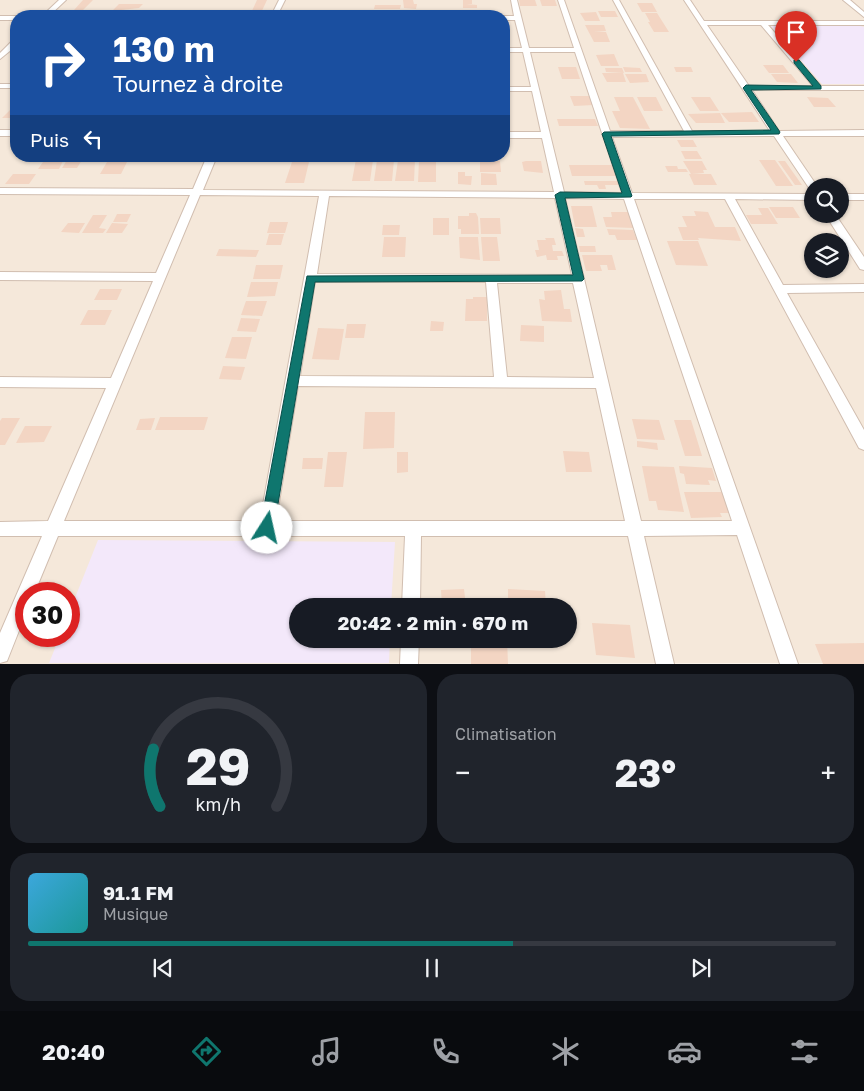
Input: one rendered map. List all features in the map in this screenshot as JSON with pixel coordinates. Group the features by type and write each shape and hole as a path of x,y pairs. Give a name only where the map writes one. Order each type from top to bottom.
{"street":[{"path":"52,10 63,0"},
{"path":"514,0 560,195 665,664"},
{"path":"561,0 789,664"},
{"path":"616,0 688,133"},
{"path":"688,0 807,178"},
{"path":"846,0 864,15"},
{"path":"510,18 518,18"},
{"path":"703,23 864,23"},
{"path":"763,23 818,88"},
{"path":"510,50 578,50"},
{"path":"0,57 4,51"},
{"path":"746,88 864,88"},
{"path":"510,89 535,89"},
{"path":"606,134 864,133"},
{"path":"510,135 546,136"},
{"path":"0,654 209,162"},
{"path":"0,191 804,197"},
{"path":"267,528 325,193"},
{"path":"728,196 864,444"},
{"path":"849,197 864,197"},
{"path":"836,223 864,266"},
{"path":"0,276 160,277"},
{"path":"311,278 578,279"},
{"path":"491,279 501,382"},
{"path":"779,288 864,288"},
{"path":"293,381 602,383"},
{"path":"0,382 115,383"},
{"path":"410,598 412,528"},
{"path":"0,529 742,528"},
{"path":"409,664 410,648"}],"shaded area":[{"path":"0,0 864,0 864,663 0,664"},
{"path":"770,25 857,25 864,27 864,84 822,84"},
{"path":"98,540 395,542 392,598 289,598 289,648 390,648 389,663 49,663 56,647 80,647 80,585"}],"building":[{"path":"83,0 93,0 83,10 74,10"},
{"path":"257,0 267,0 262,10 252,10"},
{"path":"403,0 413,0 414,4 417,4 416,9 404,8"},
{"path":"463,0 472,0 472,4 466,4 477,5 477,8 463,8"},
{"path":"519,0 535,0 537,6 520,6"},
{"path":"540,0 555,0 557,6 542,6"},
{"path":"637,3 652,3 657,12 642,12"},
{"path":"119,4 143,4 139,8 113,10"},
{"path":"375,5 401,5 400,9 374,9"},
{"path":"598,11 615,11 618,17 601,17"},
{"path":"596,12 600,21 585,21 580,13"},
{"path":"645,13 657,13 669,32 654,32"},
{"path":"585,25 604,25 606,31 594,32 606,32 610,42 594,42"},
{"path":"614,54 619,66 601,66 596,55"},
{"path":"763,65 783,65 789,73 769,73"},
{"path":"558,67 576,67 580,79 562,79"},
{"path":"623,67 640,68 642,72 625,72"},
{"path":"674,67 691,67 693,72 676,72"},
{"path":"605,68 622,68 624,73 606,72"},
{"path":"602,73 623,73 626,82 607,82"},
{"path":"625,74 646,74 649,82 630,83"},
{"path":"771,74 791,74 798,83 777,82"},
{"path":"570,96 592,96 594,105 574,106"},
{"path":"614,97 633,97 650,129 620,128 612,111 620,111"},
{"path":"637,97 656,97 663,111 644,111"},
{"path":"691,97 710,97 719,111 700,111"},
{"path":"807,97 828,98 836,107 814,107"},
{"path":"10,110 10,118 2,118"},
{"path":"752,112 759,122 729,122 721,113"},
{"path":"720,113 725,123 696,123 688,114"},
{"path":"557,119 595,119 598,126 559,126"},
{"path":"677,140 693,140 697,147 681,147"},
{"path":"681,151 697,151 702,159 685,159"},
{"path":"759,160 775,160 793,186 776,186"},
{"path":"541,161 543,173 524,171 522,162"},
{"path":"683,161 702,161 707,170 703,170 704,173 692,174 711,174 717,185 694,185 689,174 691,174"},
{"path":"778,161 785,161 802,185 795,185"},
{"path":"43,162 62,162 59,169 38,169"},
{"path":"66,162 81,162 77,168 62,168"},
{"path":"107,162 127,162 121,174 100,174"},
{"path":"292,162 309,162 304,183 285,183"},
{"path":"355,162 373,162 370,181 352,181"},
{"path":"377,162 394,162 392,181 374,181"},
{"path":"398,162 415,162 414,181 395,181"},
{"path":"419,162 436,162 436,182 418,182"},
{"path":"480,162 500,162 501,172 480,172"},
{"path":"569,165 613,165 617,176 572,176"},
{"path":"665,166 677,166 678,169 686,169 688,172 668,172"},
{"path":"458,172 465,172 465,176 472,176 471,185 458,184"},
{"path":"481,173 496,174 497,185 481,185"},
{"path":"13,174 36,174 29,184 5,184"},
{"path":"584,181 619,181 621,185 605,185 606,189 599,189 597,185 585,185"},
{"path":"571,206 592,206 597,227 575,227"},
{"path":"769,207 793,207 800,218 776,218"},
{"path":"758,208 768,208 778,224 751,224 746,215 762,215"},
{"path":"694,211 708,212 715,227 735,227 741,241 698,238 699,240 683,240 678,227 687,227 682,216 696,216"},
{"path":"611,212 628,212 634,228 606,227 603,217 612,217"},
{"path":"469,213 476,213 478,217 479,234 461,234 461,229 458,229 458,216 469,216"},
{"path":"117,214 131,214 127,222 113,222"},
{"path":"93,215 107,215 99,228 106,229 103,233 82,233"},
{"path":"433,218 449,218 449,235 433,235"},
{"path":"480,218 500,218 501,234 481,234"},
{"path":"270,222 288,222 285,233 267,233"},
{"path":"68,223 85,223 79,233 61,232"},
{"path":"112,223 128,224 122,233 106,233"},
{"path":"383,225 400,225 399,235 382,235"},
{"path":"575,228 583,229 585,237 577,237"},
{"path":"607,229 633,230 637,240 617,240 615,235 609,235"},
{"path":"269,234 284,234 281,245 266,245"},
{"path":"384,237 406,237 405,257 382,257"},
{"path":"459,237 478,237 480,260 460,258"},
{"path":"481,237 497,237 500,261 483,261"},
{"path":"545,238 554,238 556,245 552,245 553,251 562,251 564,256 557,256 558,260 547,260 546,255 537,257 535,250 539,250 537,240 546,240"},
{"path":"667,241 698,241 708,266 676,265"},
{"path":"579,246 595,246 596,252 580,252"},
{"path":"219,249 259,250 256,257 216,256"},
{"path":"582,255 612,255 616,270 608,270 607,265 600,265 602,271 586,271"},
{"path":"256,265 283,265 280,279 253,279"},
{"path":"251,282 278,282 275,296 247,297"},
{"path":"100,289 122,289 117,300 94,300"},
{"path":"561,290 564,309 570,309 572,322 542,321 539,299 545,300 544,291"},
{"path":"473,297 487,297 487,321 465,321 466,299 473,299"},
{"path":"246,301 267,301 262,316 241,315"},
{"path":"88,310 112,310 105,325 80,325"},
{"path":"241,318 260,319 256,332 237,331"},
{"path":"431,321 444,322 443,331 430,331"},
{"path":"347,324 366,324 364,338 345,338"},
{"path":"521,325 544,326 544,342 520,341"},
{"path":"318,328 344,329 339,360 312,359"},
{"path":"232,337 252,337 246,359 225,358"},
{"path":"223,366 245,367 241,380 219,379"},
{"path":"365,412 395,412 394,448 363,449"},
{"path":"160,417 208,417 204,430 155,430"},
{"path":"2,418 20,418 5,445 0,445 0,421"},
{"path":"155,418 151,430 136,430 140,419"},
{"path":"632,419 659,420 665,440 637,439"},
{"path":"674,420 691,420 702,456 685,456"},
{"path":"25,426 52,426 44,442 16,443"},
{"path":"637,441 657,443 658,450 637,447"},
{"path":"563,451 589,452 592,472 566,472"},
{"path":"328,452 347,452 343,487 324,487"},
{"path":"397,452 408,452 408,472 397,473"},
{"path":"303,458 323,458 322,469 302,469"},
{"path":"642,466 674,467 684,512 658,510 656,501 649,501"},
{"path":"679,466 712,468 716,481 708,480 710,485 686,484 684,474 680,473"},
{"path":"684,492 722,492 729,513 720,513 722,517 691,518"},
{"path":"464,589 465,598 442,598 441,590"},
{"path":"508,589 545,591 545,598 508,598"},
{"path":"592,623 630,625 635,658 596,655"},
{"path":"864,643 864,664 823,664 815,644"},
{"path":"471,648 507,648 508,664 471,664"}],"route":[{"path":"267,528 311,278 578,279 560,195 628,196 606,134 776,132 746,88 818,88 796,62"}]}
